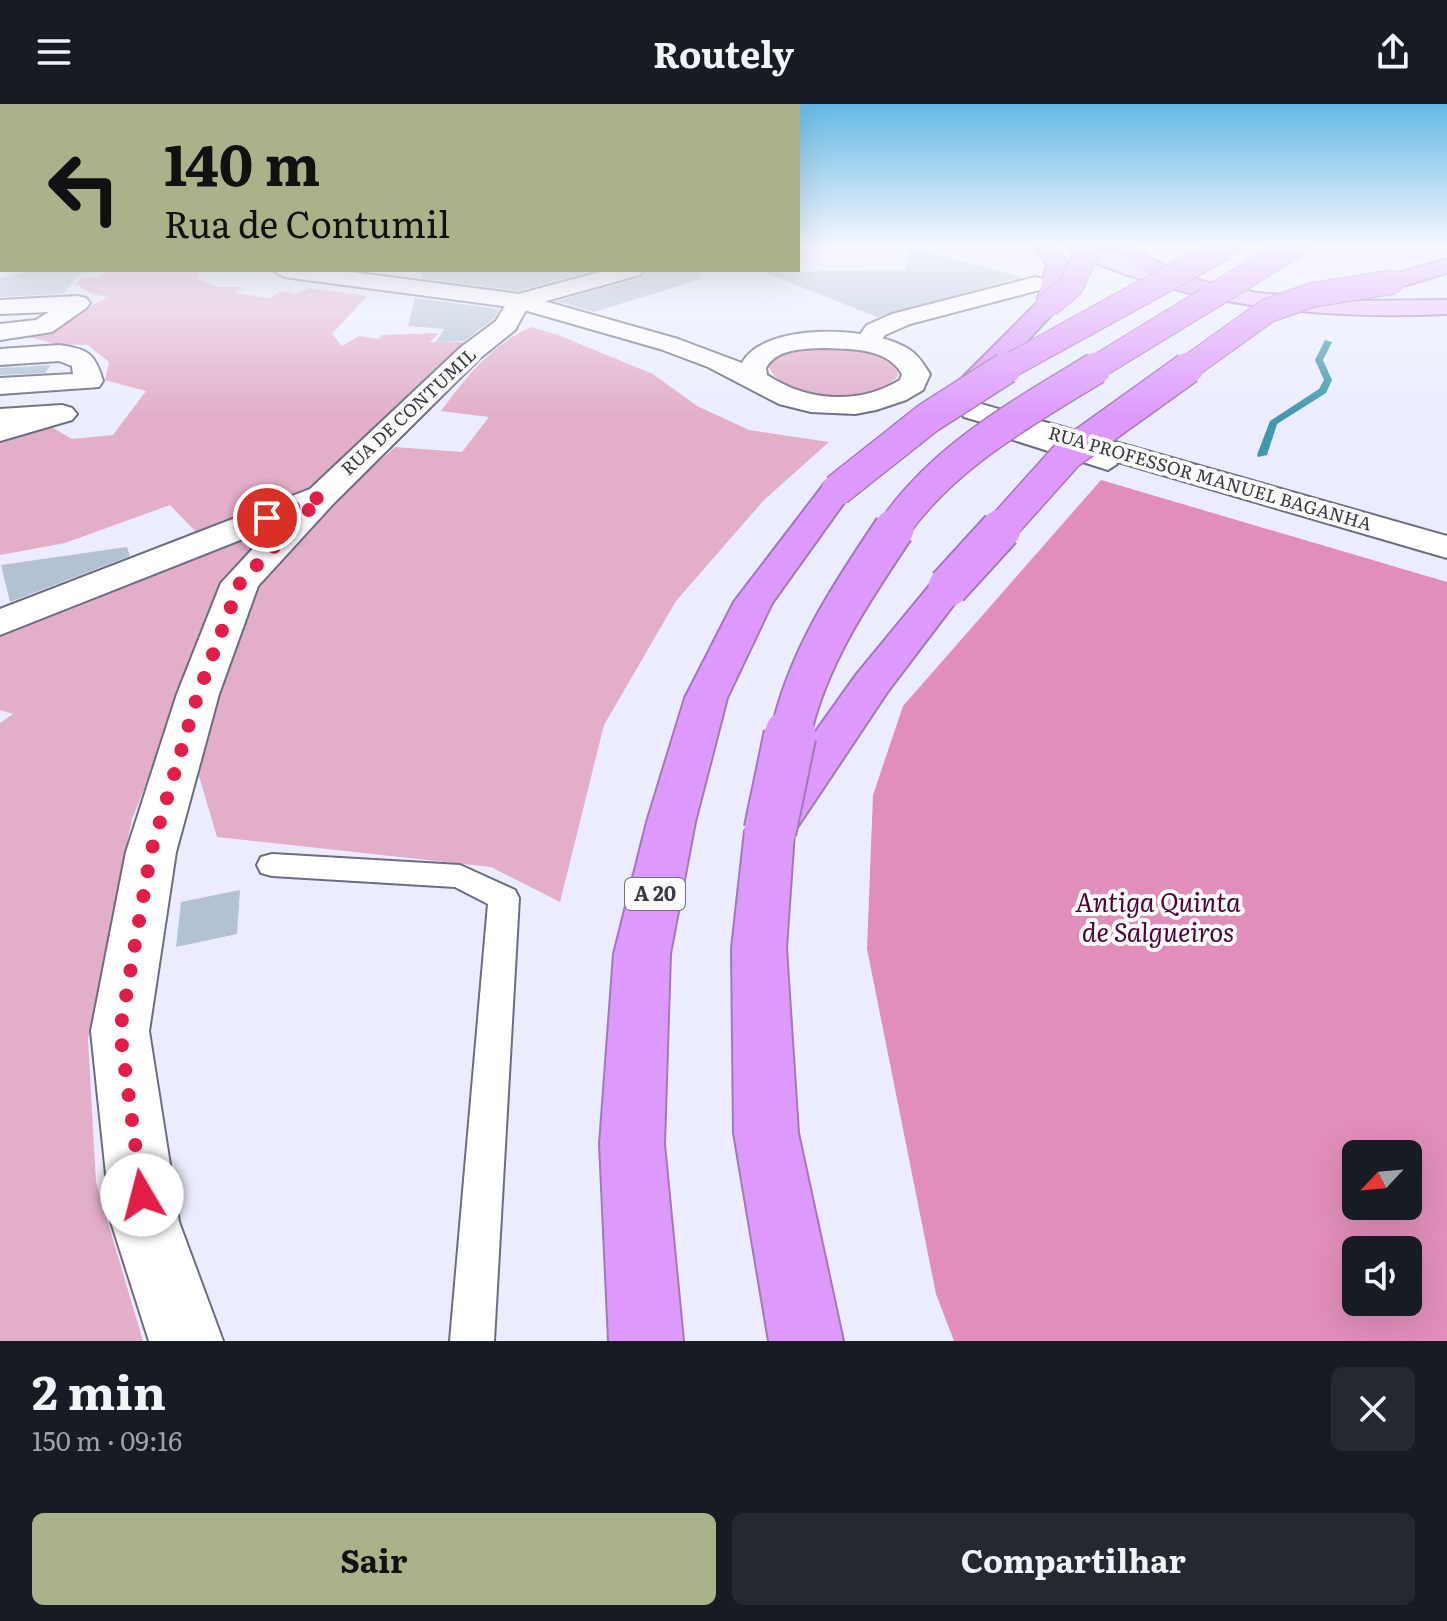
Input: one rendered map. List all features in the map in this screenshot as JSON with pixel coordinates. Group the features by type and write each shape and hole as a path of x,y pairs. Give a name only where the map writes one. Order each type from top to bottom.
{"highway":[{"path":"973,406 1038,302"},
{"name":"A 20","path":"646,1341 632,1144 642,954 671,822 706,698 753,602 837,490 877,454 973,406 1139,302"},
{"path":"806,1341 766,1133 759,948 770,831 794,716 839,610 913,500 988,434 1204,302"},
{"path":"770,831 871,684 948,587 1068,454 1267,311 1293,302"}],"main road":[{"path":"1295,302 1324,306 1447,307"}],"street":[{"name":"RUA DE CONTUMIL","path":"0,623 322,496 470,353 506,325 511,302"},
{"path":"558,302 669,344"},
{"path":"866,344 876,330 901,319 1002,302"},
{"path":"0,307 78,303 43,327 0,332"},
{"name":"RUA PROFESSOR MANUEL BAGANHA","path":"669,344 726,349 821,340 866,344 902,356 916,374 973,406 1447,547"},
{"name":"RUA PROFESSOR MANUEL BAGANHA","path":"669,344 717,361 784,397 808,402 973,406"},
{"path":"754,379 751,370 754,361 779,346"},
{"path":"0,357 72,355 84,362 89,381"},
{"path":"862,403 902,392 913,384 916,374"},
{"path":"0,386 89,381"},
{"path":"0,432 62,414 89,381"},
{"path":"0,418 62,414"},
{"path":"186,1341 145,1222 120,1031 151,852 198,694 234,597 240,583 322,496"}],"lane":[{"path":"973,406 1013,434 1108,464"},
{"path":"272,865 460,876 504,898 472,1341"}],"shaded area":[{"path":"99,302 362,302 332,334 342,346 359,336 378,339 382,335 439,333 430,342 471,342 318,487 198,534 170,505 65,543 0,555 0,435 48,425 72,439 113,435 146,391 105,380 109,362 88,345 56,344 29,337"},
{"path":"531,327 653,374 697,406 749,430 829,442 764,500 676,601 604,725 560,902 491,867 217,837 194,759 250,589 296,537 395,447 462,452 489,417 441,411 492,352"},
{"path":"841,345 885,356 892,361 898,376 887,385 871,391 830,395 792,387 778,379 769,367 775,359 791,350"},
{"path":"275,524 229,580 132,819 88,1039 96,1182 143,1341 0,1341 0,723 13,714 0,710 0,631"}],"green space":[{"name":"Antiga Quinta de Salgueiros","path":"1101,480 1447,582 1447,1341 954,1341 936,1294 867,949 873,795 903,706"}],"building":[{"path":"414,302 444,302 500,309 494,319 464,341 436,342 444,329 408,326"},
{"path":"559,302 627,302 594,312"},
{"path":"838,302 932,302 877,317"},
{"path":"51,365 45,373 0,375 0,368"},
{"path":"127,547 130,556 10,602 1,565"},
{"path":"240,890 237,934 176,947 181,902"}],"waterway":[{"path":"1262,455 1273,423 1323,391 1328,380 1319,360 1328,342"}],"route":[{"path":"142,1195 120,1031 151,852 198,694 240,583 322,496 267,518"}]}
